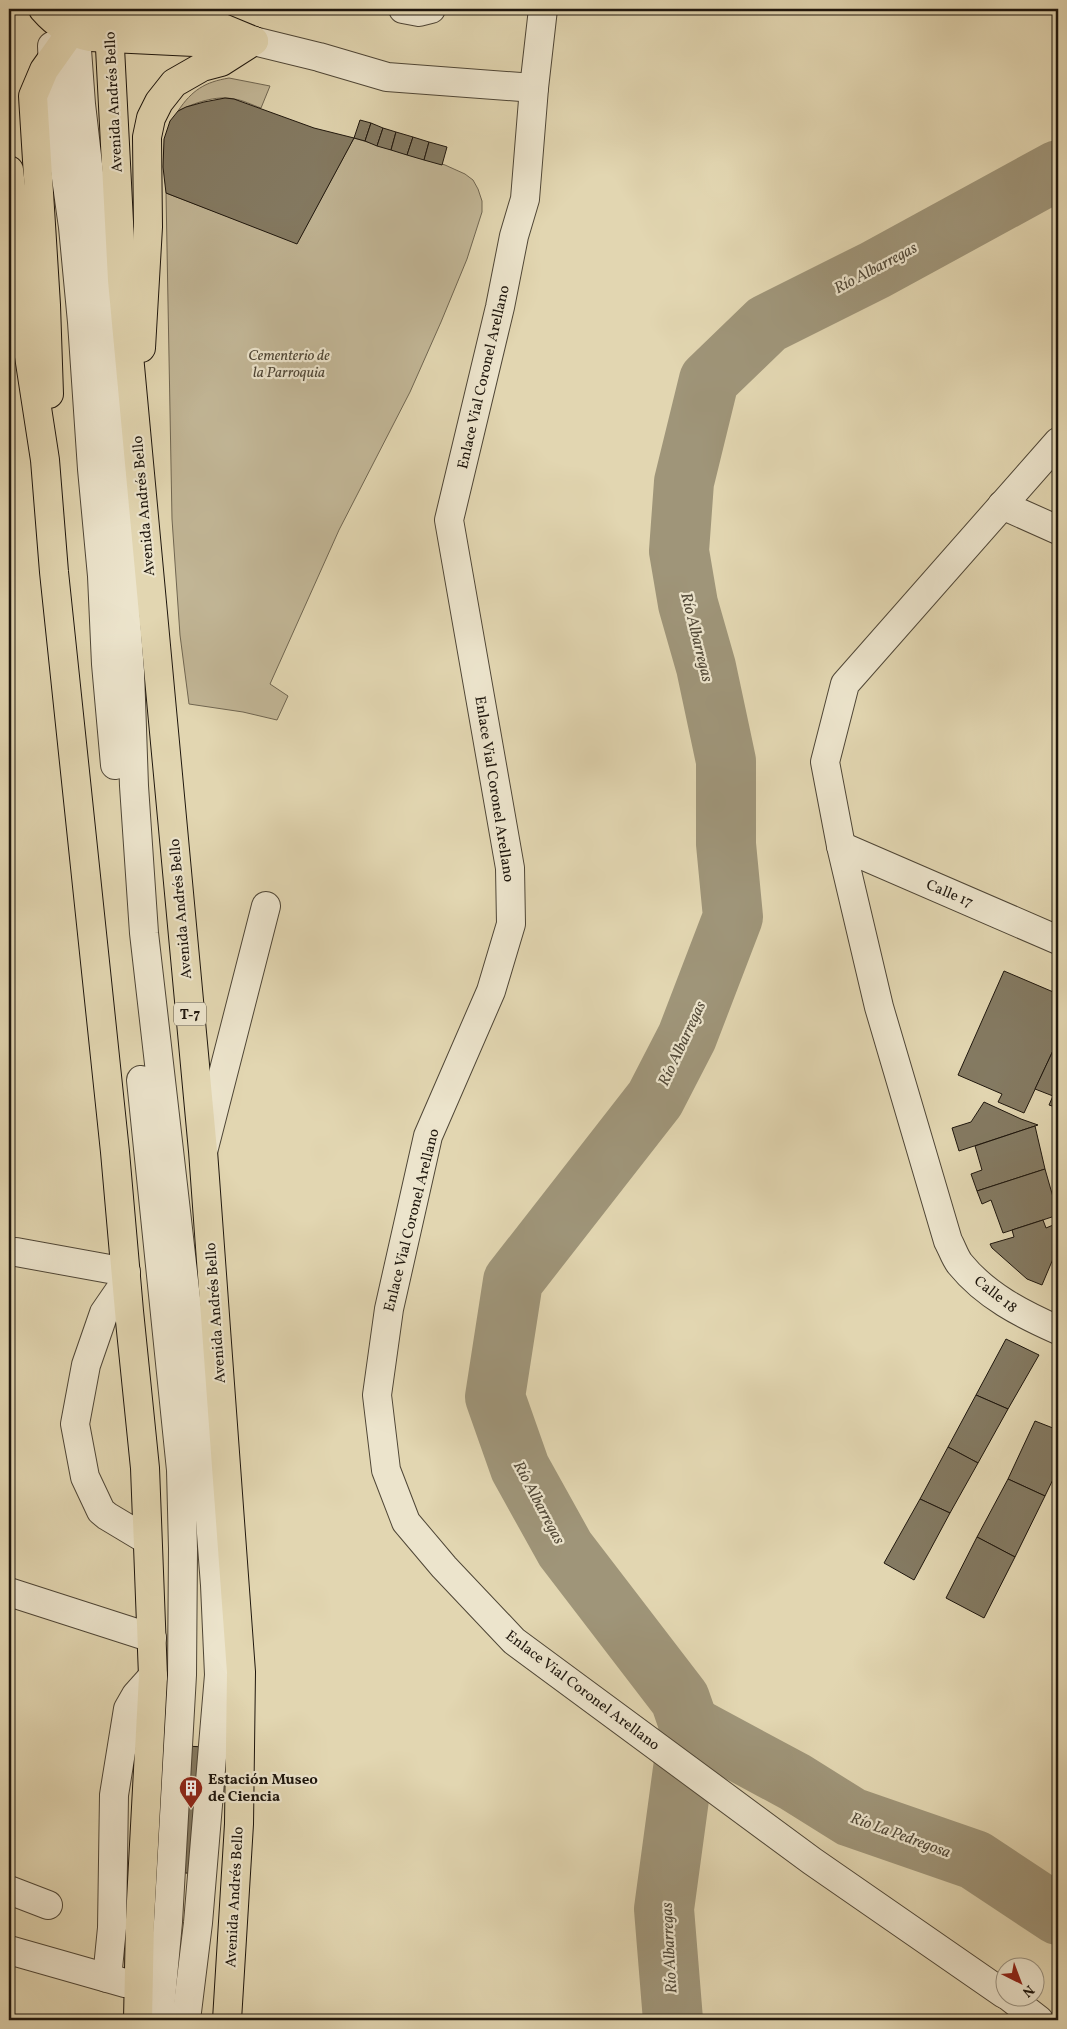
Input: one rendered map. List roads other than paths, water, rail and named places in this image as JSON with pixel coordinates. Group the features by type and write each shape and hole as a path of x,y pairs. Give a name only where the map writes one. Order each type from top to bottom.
{"highway":[{"path":"200,9 254,40"},
{"path":"62,20 109,21 216,43 254,40"},
{"name":"Avenida Andrés Bello","path":"109,21 122,280 203,1151 241,1672 239,1824 226,2020"},
{"path":"134,418 142,344 148,227 147,136 151,118 159,102 174,83 202,67 221,62 254,40"},
{"path":"52,59 44,70 33,96 50,386 46,460 54,572 113,1132 145,1468 153,1676 145,1816 150,1986 138,2020"},
{"path":"9,170 23,286 17,320 46,460"}],"street":[{"path":"403,9 419,12 430,9"},
{"name":"Enlace Vial Coronel Arellano","path":"543,9 534,88 525,199 514,236 500,307 449,520 510,868 511,924 492,991 428,1136 388,1309 377,1395 386,1470 406,1522 444,1567 514,1641 812,1861 994,1987"},
{"path":"62,20 52,59 54,93 73,227 82,322 127,944 181,1470 184,1640 168,1922 150,1986 159,2020"},
{"path":"62,20 105,339 130,671 134,786 144,933 205,1462 215,1585 219,1675 198,1923 186,2020"},
{"path":"254,40 387,77 534,88"},
{"name":"Calle 18","path":"1058,442 845,684 825,762 841,846 879,1007 948,1241 960,1264 982,1286 1018,1312 1058,1330"},
{"path":"1002,505 1058,530"},
{"name":"Calle 17","path":"841,846 1058,940"},
{"path":"203,1151 266,906"},
{"path":"16,1252 126,1276 104,1313 86,1365 75,1424 86,1477 101,1511 106,1516 148,1540"},
{"path":"9,1592 152,1638"},
{"path":"107,1978 112,1928 114,1795 128,1710 136,1695 153,1676"},
{"path":"9,1890 48,1904"},
{"path":"9,1950 107,1978 150,1986 229,1986"},
{"path":"1021,2006 1039,2020"}],"waterway":[{"name":"Río Albarregas","path":"673,2020 664,1909 689,1725 680,1699 565,1549 520,1468 495,1397 513,1281 655,1099 687,1037 733,917 726,844 726,761 706,667 688,604 679,551 684,482 709,380 767,324 875,270 1058,170"},
{"name":"Río La Pedregosa","path":"689,1725 795,1782 851,1817 975,1860 1058,1915"}],"place":[{"name":"Estación Museo de Ciencia","path":"191,1809"}],"park label":[{"name":"Cementerio de la Parroquia","path":"289,364"}]}
